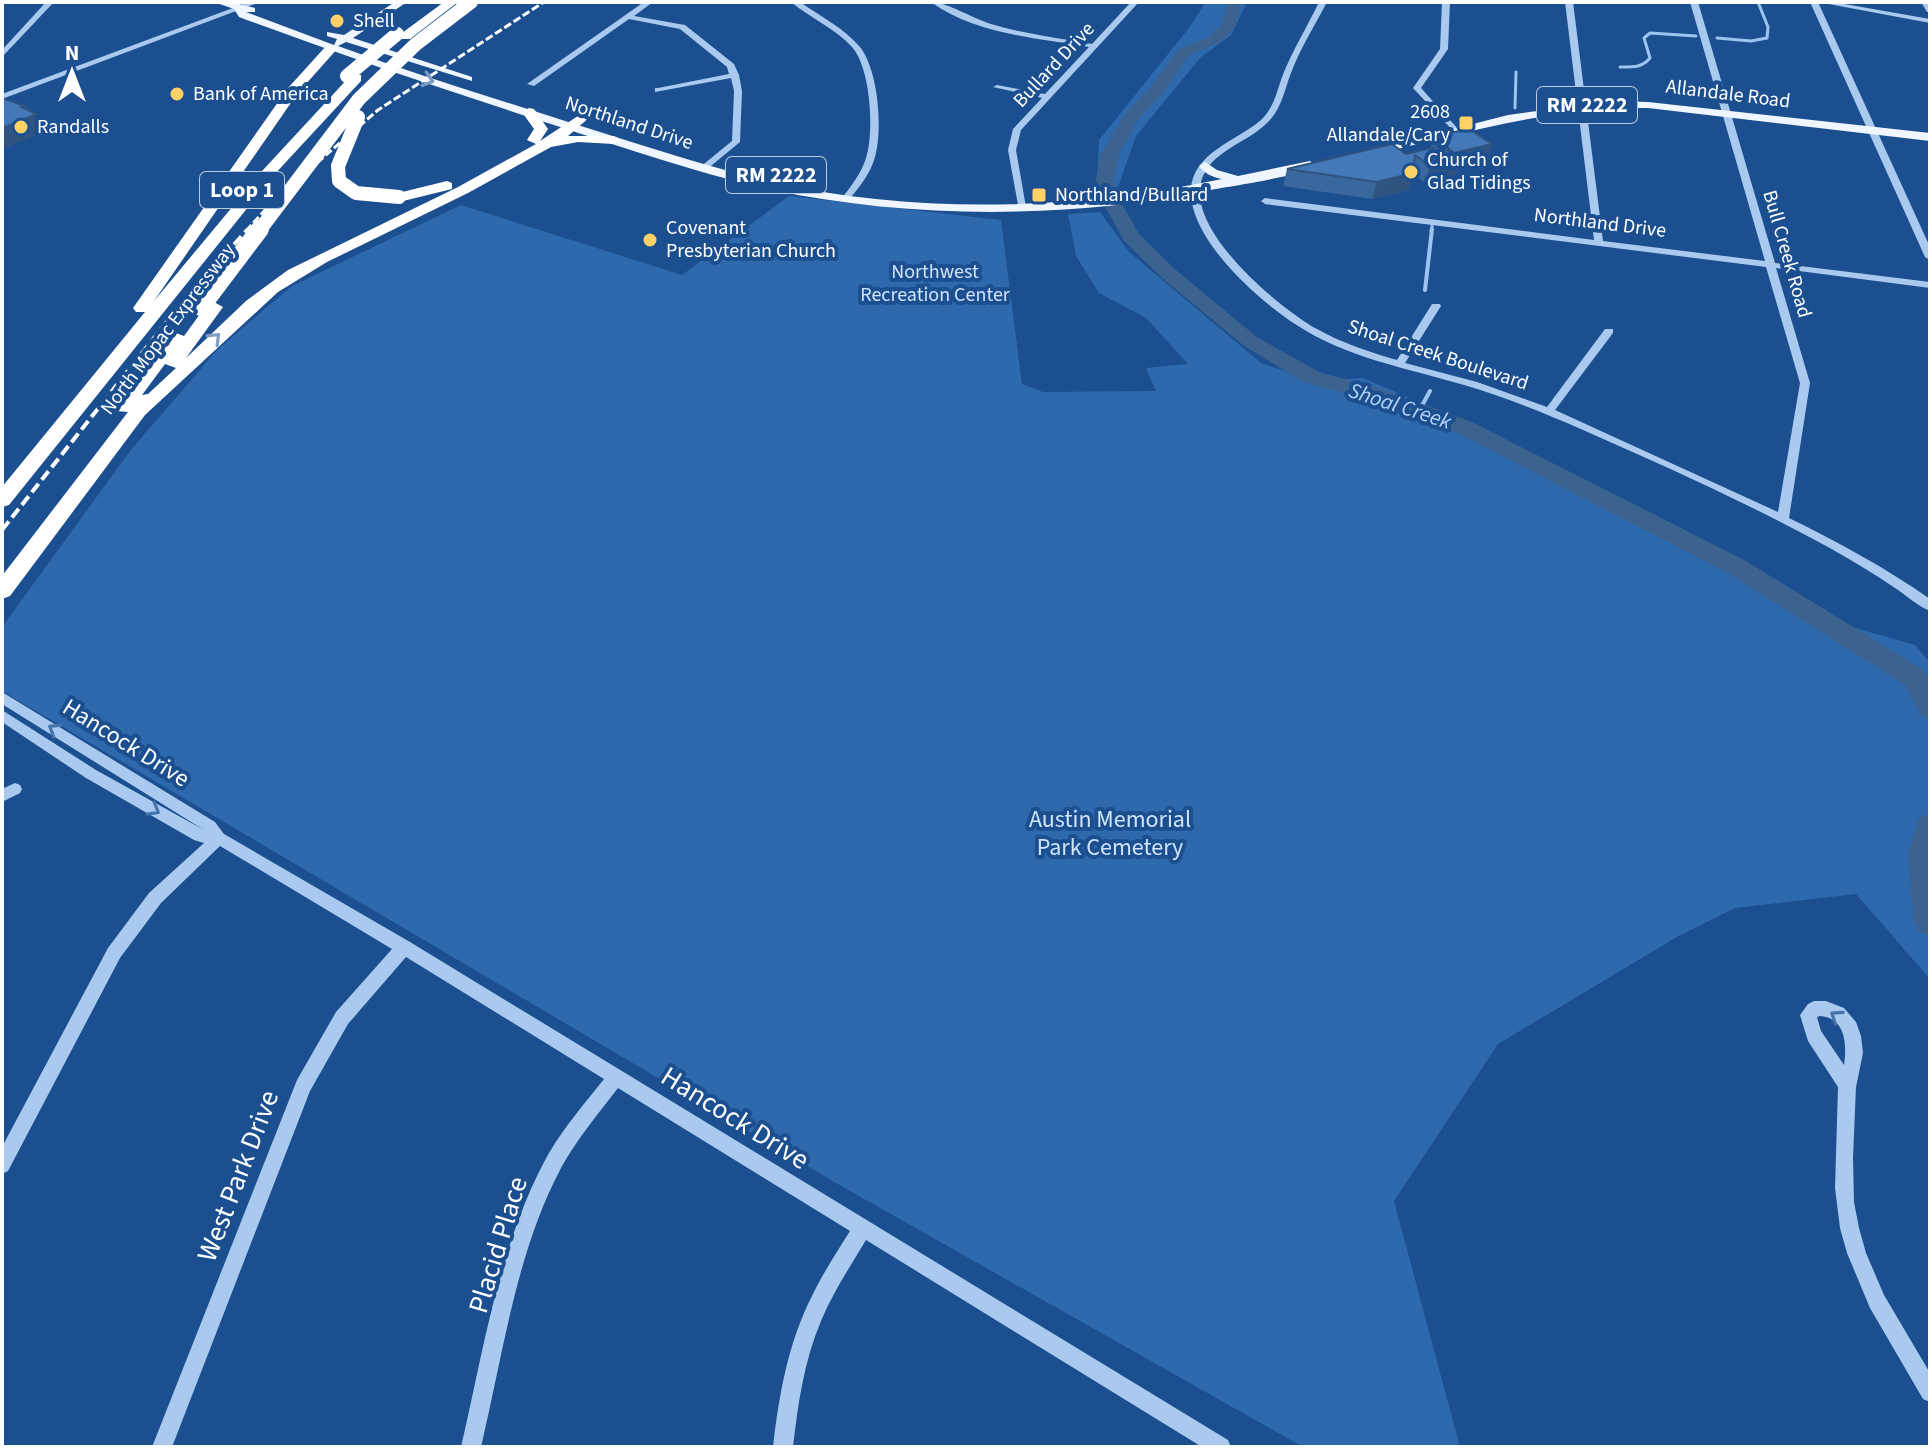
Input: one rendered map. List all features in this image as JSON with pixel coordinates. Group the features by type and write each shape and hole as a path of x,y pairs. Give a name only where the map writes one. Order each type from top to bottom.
{"highway":[{"path":"2,500 277,162 351,77 443,2"},
{"path":"401,35 452,2"},
{"path":"2,564 208,307 359,99 416,44 471,2"},
{"name":"North Mopac Expressway","path":"2,591 138,411 208,307 358,117 405,64 482,2"},
{"path":"142,308 166,266 239,168 283,100 332,48"},
{"name":"North Mopac Expressway","path":"2,478 270,156 351,77"},
{"path":"529,112 541,129 537,144"},
{"path":"358,117 338,166 339,181 356,193 399,197 421,194 455,183 537,144 578,138 614,140"},
{"path":"138,411 172,384 214,338 256,300 292,276 454,196 571,119"}],"main road":[{"name":"Northland Drive","path":"219,2 239,9 255,10 487,85"},
{"path":"332,48 402,2"},
{"name":"Northland Drive","path":"239,9 243,15 332,48 529,112 571,119 850,193"},
{"path":"323,32 364,26"},
{"path":"307,39 315,51 315,63"},
{"name":"Allandale Road","path":"1353,156 1581,106 1648,105 1930,137"},
{"name":"Northland Drive","path":"571,119 614,140 774,186 850,193 943,207 997,209 1194,191"},
{"name":"RM 2222","path":"1194,191 1323,162"},
{"path":"1205,166 1213,173 1242,181"}],"street":[{"path":"2,55 50,2"},
{"path":"3,96 256,2"},
{"path":"531,84 649,2"},
{"path":"795,2 854,45 867,66 876,146 850,193"},
{"path":"935,2 967,20 989,27 1093,46"},
{"name":"Bullard Drive","path":"1023,205 1012,150 1013,137 1026,116 1135,2"},
{"path":"1194,191 1205,166 1272,112 1287,73 1323,2"},
{"path":"1446,2 1444,49 1417,88 1456,132"},
{"path":"1569,2 1599,243"},
{"name":"Bull Creek Road","path":"1694,2 1805,383 1783,520"},
{"path":"1814,2 1930,257"},
{"path":"1821,2 1930,21"},
{"path":"1925,2 1930,10"},
{"path":"627,17 682,27 723,58 735,75 738,91 736,142 703,168"},
{"path":"658,90 735,75"},
{"path":"997,87 1045,96"},
{"name":"Shoal Creek Boulevard","path":"1194,191 1203,223 1215,244 1271,302 1314,332 1353,349 1550,410 1855,555 1898,581 1930,606"},
{"name":"Northland Drive","path":"1265,201 1930,285"},
{"path":"1400,363 1436,306"},
{"path":"1550,410 1609,331"},
{"name":"Hancock Drive","path":"2,697 210,826 219,838 404,947 1221,1447"},
{"name":"Hancock Drive","path":"2,715 91,774 199,836 219,838"},
{"path":"2,1165 114,953 155,898 219,838"},
{"name":"West Park Drive","path":"162,1447 303,1086 342,1018 404,947"},
{"name":"Placid Place","path":"471,1447 519,1254 536,1203 555,1162 615,1078"},
{"path":"1847,1085 1845,1202 1853,1239 1866,1280 1930,1392"},
{"path":"783,1447 788,1399 799,1352 818,1304 862,1229"}],"green space":[{"path":"1206,2 1247,2 1231,35 1200,58 1136,136 1118,187 1097,189 1099,140 1189,28"},
{"name":"Austin Memorial Park Cemetery","path":"789,196 1001,220 1022,384 1043,392 1156,391 1146,368 1188,364 1146,318 1099,293 1076,256 1068,214 1100,212 1128,251 1261,363 1315,381 1363,378 1496,435 1737,567 1817,617 1915,645 1930,663 1930,979 1856,894 1735,908 1677,937 1498,1044 1394,1201 1460,1447 1303,1447 836,1183 2,691 2,627 130,451 218,349 292,286 461,205 682,275"}],"building":[{"path":"2,98 25,106 21,107 37,114 2,128"},
{"path":"1469,129 1492,144 1454,153 1434,136"},
{"path":"1392,144 1406,154 1441,146 1460,159 1430,166 1415,155 1413,173 1377,182 1287,169"}],"waterway":[{"name":"Shoal Creek","path":"1234,2 1230,24 1214,40 1184,52 1157,90 1132,116 1110,154 1105,179 1109,197 1131,237 1170,275 1250,341 1311,377 1373,394 1464,427 1737,567 1915,678 1930,707"},
{"path":"1717,38 1751,41 1767,38 1768,27 1758,2"},
{"path":"1620,67 1640,65 1650,58 1644,38 1650,33 1696,36"},
{"path":"1515,108 1516,72"},
{"path":"1431,231 1432,226"},
{"path":"1425,290 1432,229"},
{"path":"1419,411 1430,391"},
{"name":"Shoal Creek","path":"1930,826 1923,854 1930,922"}],"railway":[{"path":"246,231 275,199 378,110 544,2"},
{"path":"2,530 184,300 248,229"}],"place":[{"name":"Shell","path":"337,21"},
{"name":"Bank of America","path":"177,94"},
{"name":"2608 Allandale/Cary","path":"1466,123"},
{"name":"Randalls","path":"21,127"},
{"name":"Church of Glad Tidings","path":"1411,172"},
{"name":"Northland/Bullard","path":"1039,195"},
{"name":"Covenant Presbyterian Church","path":"650,240"}],"park label":[{"name":"Northwest Recreation Center","path":"935,284"}]}
